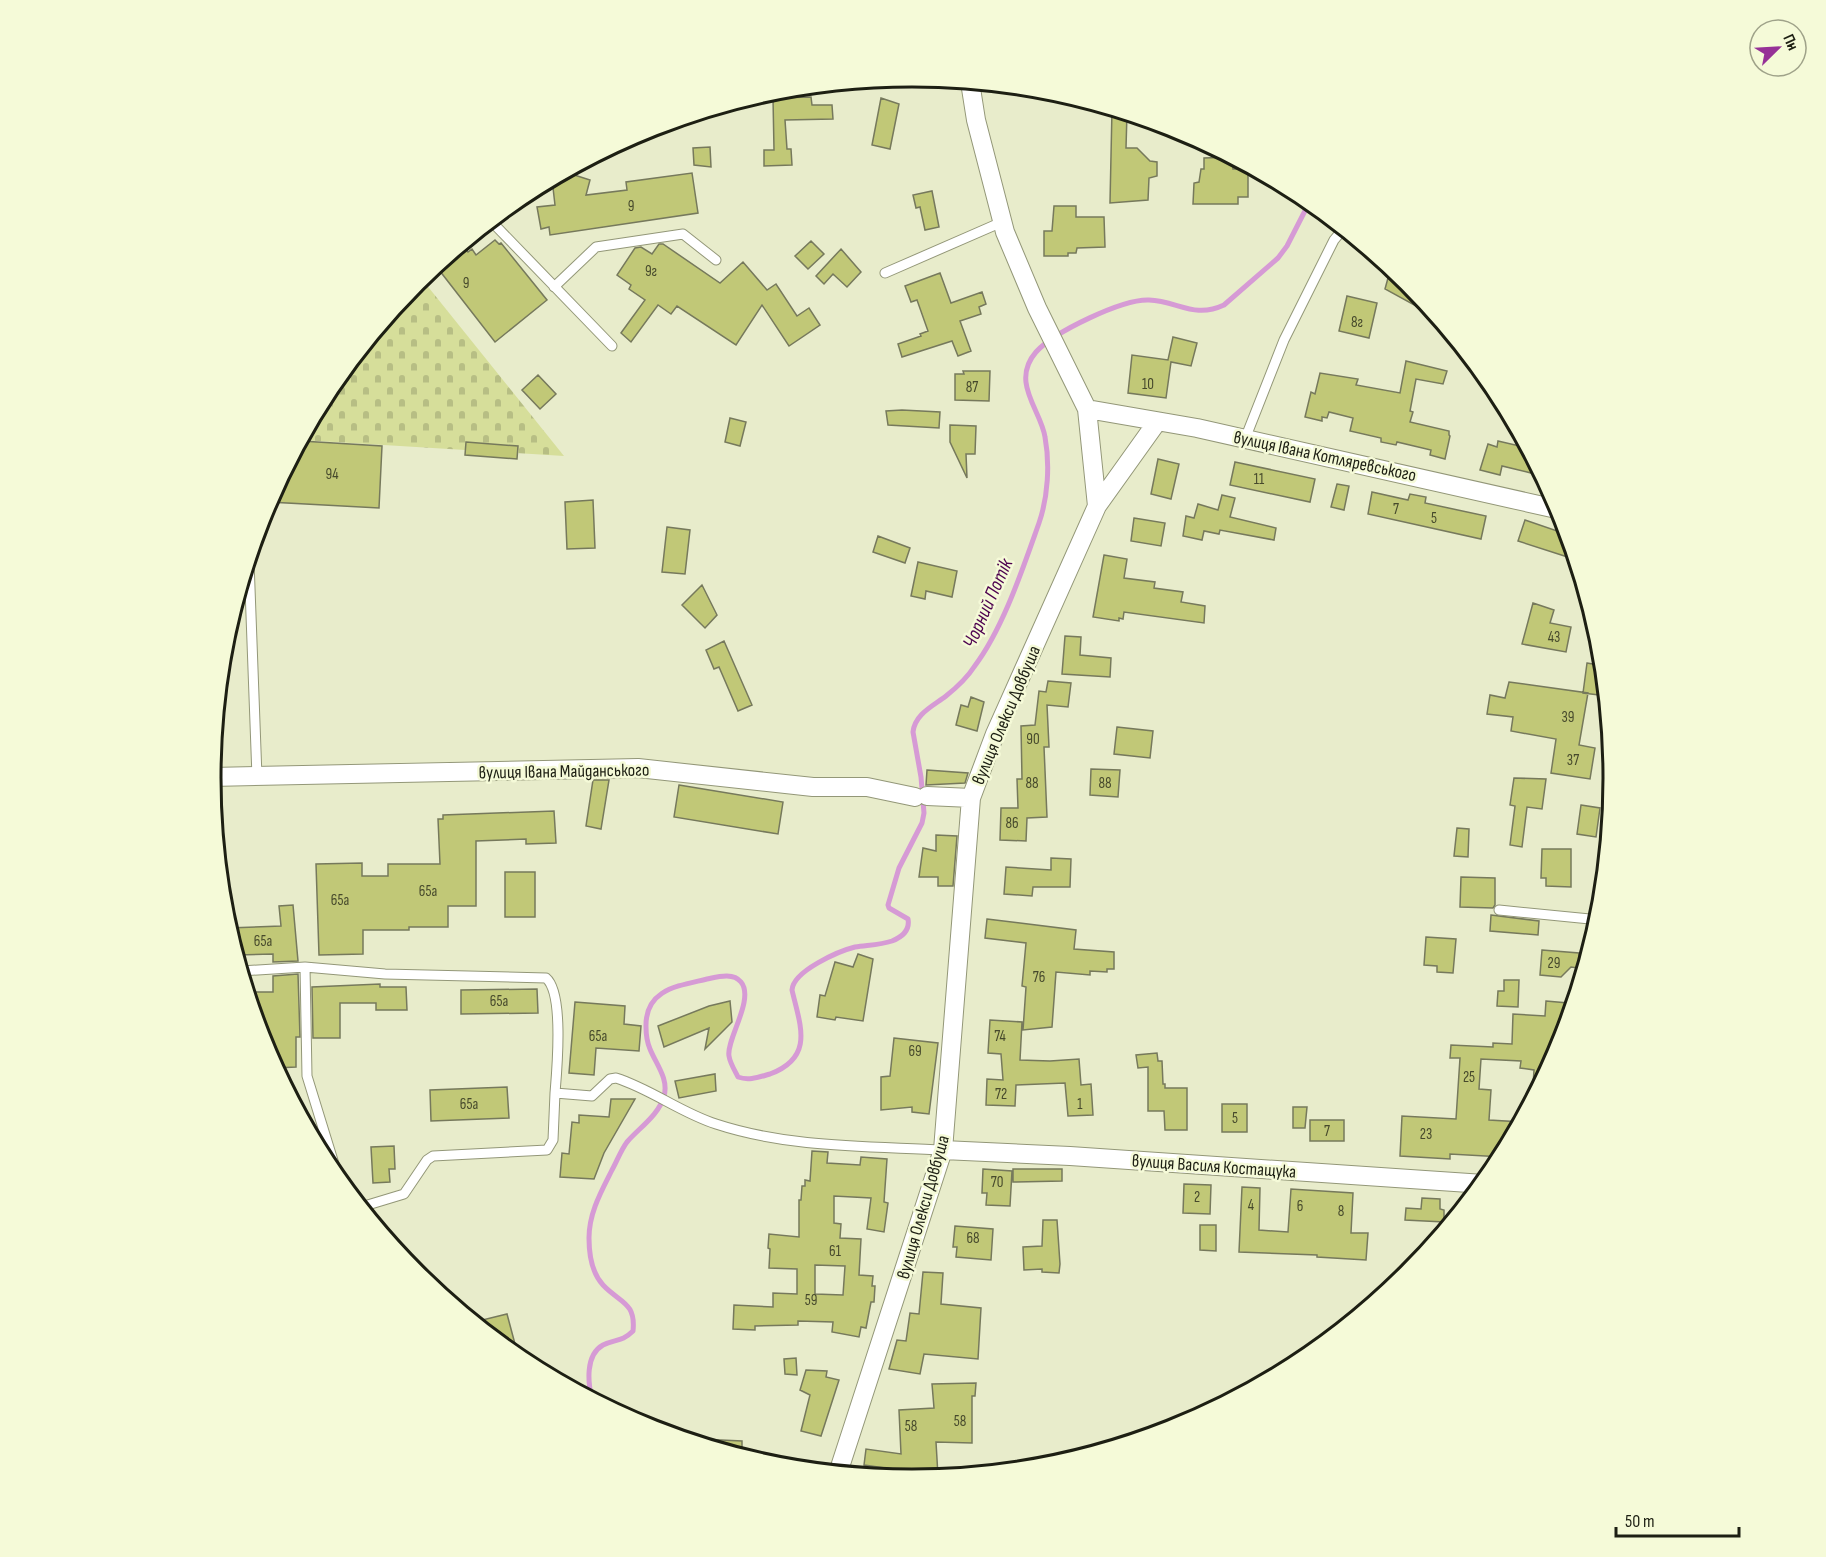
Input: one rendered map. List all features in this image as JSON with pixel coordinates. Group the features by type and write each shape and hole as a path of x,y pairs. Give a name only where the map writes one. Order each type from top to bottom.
{"street":[{"name":"вулиця Олекси Довбуша","path":"841,1466 943,1150 971,798 995,734 1097,506 1087,409 1022,274 1002,222 976,120 971,89"},
{"name":"вулиця Івана Котляревського","path":"1087,409 1245,439 1549,507"},
{"path":"1097,506 1157,422"},
{"name":"вулиця Івана Майданського","path":"221,777 638,768 813,787 867,787 921,796 971,798"},
{"name":"вулиця Василя Костащука","path":"943,1150 1070,1156 1473,1183"}],"lane":[{"path":"885,273 1002,222"},
{"path":"497,227 612,346"},
{"path":"554,287 596,247 683,234 716,260"},
{"path":"1245,439 1284,340 1339,234"},
{"path":"250,584 257,777"},
{"path":"1499,910 1590,919"},
{"path":"305,968 307,1076 328,1146"},
{"path":"249,971 305,968 385,974 546,978 553,987 558,1030 553,1140 547,1150 433,1156 427,1160 404,1194 369,1205"},
{"path":"555,1093 592,1096 610,1079 616,1078 671,1105 724,1127 788,1141 943,1150"}],"green space":[{"path":"428,286 564,456 310,440 338,394 364,358"}],"building":[{"path":"811,97 812,105 832,105 833,119 785,120 787,149 791,149 792,165 764,166 764,150 774,150 773,101"},
{"path":"881,98 899,104 890,149 872,145"},
{"path":"1112,117 1127,122 1126,148 1137,148 1150,161 1157,162 1157,176 1149,178 1148,200 1110,203"},
{"path":"710,147 711,167 694,165 693,148"},
{"path":"1204,158 1218,158 1233,166 1233,169 1239,169 1248,174 1248,197 1238,197 1238,204 1193,204 1194,183 1199,182 1201,169 1204,169"},
{"path":"692,173 698,213 550,235 549,227 541,229 537,207 555,205 553,189 575,175 590,180 586,195 627,190 626,182"},
{"path":"932,191 939,227 925,230 920,207 916,208 913,195"},
{"path":"1054,206 1076,206 1076,217 1104,217 1105,247 1077,248 1076,253 1068,253 1068,256 1044,256 1044,231 1052,231"},
{"path":"495,240 501,243 547,300 495,342 442,273 467,251 472,249 476,255"},
{"path":"811,241 824,254 808,269 795,256"},
{"path":"659,244 663,244 720,283 743,262 767,290 776,284 797,316 809,308 820,325 789,346 762,305 736,345 677,306 671,314 658,305 631,342 621,333 645,300 629,289 631,285 617,275 635,248 641,247 652,254"},
{"path":"841,249 861,272 847,287 833,274 824,284 816,276"},
{"path":"940,273 951,303 982,292 986,304 979,307 981,314 960,321 971,351 958,356 952,341 902,357 898,344 921,336 920,334 928,331 917,300 911,302 905,286"},
{"path":"1388,277 1416,306 1385,289"},
{"path":"1347,296 1377,303 1369,338 1339,331"},
{"path":"1173,337 1197,343 1191,366 1171,362 1166,398 1128,393 1132,355 1168,360"},
{"path":"1406,361 1447,371 1443,384 1416,379 1410,411 1413,412 1410,422 1449,431 1445,459 1430,455 1431,450 1397,442 1396,445 1381,442 1381,438 1350,431 1353,418 1329,412 1327,418 1322,417 1322,421 1305,417 1311,392 1315,394 1320,373 1358,379 1356,385 1400,393"},
{"path":"963,371 990,371 989,401 955,400 955,374 964,374"},
{"path":"538,375 556,394 540,409 522,390"},
{"path":"886,411 940,412 939,428 888,425"},
{"path":"730,418 746,422 740,446 725,442"},
{"path":"950,425 976,426 975,454 966,454 967,478 950,442"},
{"path":"1498,441 1519,446 1531,473 1502,466 1500,475 1480,470 1488,444 1497,447"},
{"path":"310,442 382,446 379,508 279,503"},
{"path":"466,442 518,446 517,459 465,455"},
{"path":"1158,459 1179,464 1171,499 1151,494"},
{"path":"1235,462 1315,479 1310,502 1230,485"},
{"path":"1337,484 1349,486 1344,510 1331,507"},
{"path":"1372,492 1408,500 1410,494 1426,497 1425,503 1486,516 1481,539 1368,514"},
{"path":"1222,495 1235,498 1230,517 1276,528 1274,540 1220,530 1219,534 1204,531 1202,540 1183,536 1186,516 1194,518 1198,504 1218,510"},
{"path":"593,500 595,548 567,549 565,502"},
{"path":"1134,518 1165,523 1161,546 1131,541"},
{"path":"1525,520 1559,531 1568,557 1518,541"},
{"path":"667,527 690,530 685,574 662,572"},
{"path":"878,536 910,548 905,563 873,552"},
{"path":"1104,555 1127,559 1124,578 1155,582 1154,588 1183,592 1181,602 1205,606 1204,623 1124,612 1123,619 1119,618 1119,621 1093,617"},
{"path":"918,562 957,571 952,597 926,591 925,599 911,596"},
{"path":"702,585 717,615 705,628 682,605"},
{"path":"1533,603 1554,610 1550,623 1571,627 1566,652 1522,644"},
{"path":"1065,636 1081,637 1080,655 1111,658 1110,677 1062,674"},
{"path":"724,641 752,705 738,711 719,667 714,669 706,650"},
{"path":"1587,663 1595,664 1600,695 1583,693"},
{"path":"1048,681 1071,683 1068,707 1047,705 1049,747 1044,747 1047,817 1027,818 1026,841 1000,840 1001,808 1018,808 1017,779 1022,779 1021,726 1035,725 1039,691 1046,692"},
{"path":"1509,682 1588,693 1579,745 1595,748 1590,779 1551,773 1556,739 1511,731 1513,717 1487,714 1490,695 1505,698"},
{"path":"971,697 984,702 977,731 956,725 961,705 968,707"},
{"path":"1117,727 1153,731 1150,758 1114,754"},
{"path":"1091,769 1120,770 1118,797 1090,795"},
{"path":"927,770 968,773 965,783 926,785"},
{"path":"1514,778 1546,779 1542,809 1527,807 1522,847 1510,845 1515,806 1510,805"},
{"path":"593,780 609,780 601,829 586,826"},
{"path":"679,785 783,802 778,834 674,817"},
{"path":"1581,805 1600,808 1596,837 1577,834"},
{"path":"554,811 556,843 526,844 526,839 476,841 476,906 448,906 448,927 363,930 363,954 319,955 316,864 362,863 362,876 388,876 388,864 440,864 438,819 443,819 443,815"},
{"path":"1457,828 1469,829 1468,857 1454,856"},
{"path":"936,835 957,836 953,886 938,886 938,877 919,877 923,848 936,851"},
{"path":"1542,849 1571,849 1571,887 1546,886 1546,878 1541,878"},
{"path":"1051,858 1071,859 1070,887 1033,887 1032,896 1004,894 1006,867 1051,870"},
{"path":"505,872 535,872 535,917 505,917"},
{"path":"1461,877 1495,878 1493,908 1460,907"},
{"path":"293,905 298,961 273,962 273,954 244,955 238,928 281,926 279,906"},
{"path":"1491,915 1539,921 1538,935 1490,931"},
{"path":"987,919 1076,930 1074,949 1114,952 1114,969 1107,969 1107,972 1090,971 1090,975 1056,972 1052,1027 1023,1030 1026,987 1022,986 1026,943 985,938"},
{"path":"1426,937 1456,939 1453,973 1437,972 1437,966 1424,965"},
{"path":"1542,950 1579,953 1578,968 1571,967 1561,977 1540,975"},
{"path":"858,954 873,959 863,1021 817,1017 820,995 825,996 835,962 853,967"},
{"path":"298,974 300,1037 296,1037 296,1067 285,1068 255,992 273,992 273,976"},
{"path":"1504,980 1519,980 1518,1007 1497,1006 1498,991 1504,991"},
{"path":"380,984 380,987 406,987 407,1010 376,1010 376,1003 340,1003 340,1038 313,1038 312,987"},
{"path":"537,989 538,1013 461,1014 461,990"},
{"path":"730,1001 732,1022 705,1049 709,1028 664,1047 658,1026 709,1006"},
{"path":"1546,1001 1567,1003 1533,1084 1534,1070 1520,1068 1521,1061 1481,1059 1479,1089 1491,1090 1489,1120 1513,1121 1492,1156 1450,1154 1450,1159 1400,1156 1402,1116 1456,1119 1460,1058 1450,1058 1451,1045 1493,1047 1493,1043 1512,1044 1513,1014 1545,1016"},
{"path":"575,1002 625,1006 624,1024 641,1026 639,1051 596,1048 594,1075 569,1073"},
{"path":"990,1020 1022,1022 1020,1060 1079,1059 1081,1085 1091,1084 1093,1115 1068,1116 1065,1083 1016,1085 1015,1106 986,1105 987,1079 1003,1080 1001,1054 988,1053"},
{"path":"894,1038 938,1043 929,1114 912,1112 912,1107 881,1110 881,1077 890,1076"},
{"path":"1157,1053 1158,1061 1162,1061 1165,1088 1187,1088 1187,1130 1165,1130 1164,1111 1148,1111 1148,1067 1138,1068 1136,1055"},
{"path":"715,1074 716,1091 679,1098 675,1081"},
{"path":"507,1087 509,1118 431,1121 430,1090"},
{"path":"611,1099 635,1099 604,1153 594,1179 560,1177 562,1153 569,1154 572,1122 579,1123 579,1115 609,1117"},
{"path":"1222,1104 1247,1104 1247,1132 1222,1132"},
{"path":"1293,1107 1307,1107 1305,1128 1293,1128"},
{"path":"1310,1120 1344,1120 1344,1141 1310,1141"},
{"path":"394,1146 395,1169 389,1169 390,1182 373,1183 371,1147"},
{"path":"812,1151 828,1152 827,1163 860,1165 861,1157 887,1159 884,1202 888,1203 884,1232 867,1229 871,1198 834,1196 834,1223 841,1224 840,1238 861,1239 859,1275 873,1276 874,1302 871,1302 866,1328 861,1327 859,1337 832,1332 833,1322 798,1321 798,1325 755,1326 755,1330 733,1329 734,1305 773,1307 773,1293 797,1294 797,1269 769,1268 769,1234 799,1237 799,1200 801,1200 805,1180 810,1181","holes":["815,1265 845,1266 843,1295 815,1294"]},
{"path":"983,1169 1012,1171 1010,1206 986,1205 987,1193 982,1193"},
{"path":"1013,1169 1062,1169 1062,1181 1013,1182"},
{"path":"1184,1184 1211,1185 1210,1214 1183,1213"},
{"path":"1242,1187 1260,1188 1259,1230 1288,1232 1291,1189 1353,1193 1351,1233 1368,1233 1366,1260 1317,1257 1317,1255 1239,1252"},
{"path":"1422,1198 1440,1199 1440,1209 1444,1210 1444,1221 1405,1220 1406,1208 1421,1209"},
{"path":"1043,1220 1057,1220 1059,1273 1042,1272 1042,1269 1024,1270 1023,1247 1042,1246"},
{"path":"1200,1225 1216,1225 1216,1251 1200,1250"},
{"path":"955,1226 993,1229 991,1260 956,1257 957,1247 953,1247"},
{"path":"923,1272 943,1273 941,1304 981,1308 978,1359 924,1354 920,1374 889,1369 897,1340 906,1341 910,1313 919,1314"},
{"path":"507,1314 515,1343 492,1327 483,1320"},
{"path":"796,1358 797,1375 785,1374 784,1359"},
{"path":"806,1370 827,1371 826,1377 839,1380 821,1436 801,1431 810,1395 800,1390"},
{"path":"976,1383 975,1396 972,1396 972,1443 936,1442 938,1469 896,1470 864,1465 866,1449 901,1454 899,1410 934,1408 932,1384"},
{"path":"713,1440 742,1441 742,1448"}],"waterway":[{"name":"Чорний Потік","path":"591,1390 589,1370 593,1355 603,1345 622,1339 633,1331 632,1314 629,1308 609,1291 596,1275 589,1238 596,1203 621,1152 627,1142 658,1109 664,1096 665,1084 646,1036 647,1014 651,1004 665,991 685,984 720,976 738,979 744,989 745,998 729,1049 730,1061 738,1077 750,1079 770,1074 794,1059 799,1049 800,1027 792,990 800,976 818,963 839,953 855,947 892,941 906,930 908,919 889,908 888,905 899,868 922,823 924,813 914,726 925,711 965,679 994,635 1026,559 1044,502 1047,447 1026,385 1029,363 1036,352 1057,335 1089,318 1122,305 1149,300 1195,310 1213,309 1224,305 1278,258 1287,246 1305,210"}]}
